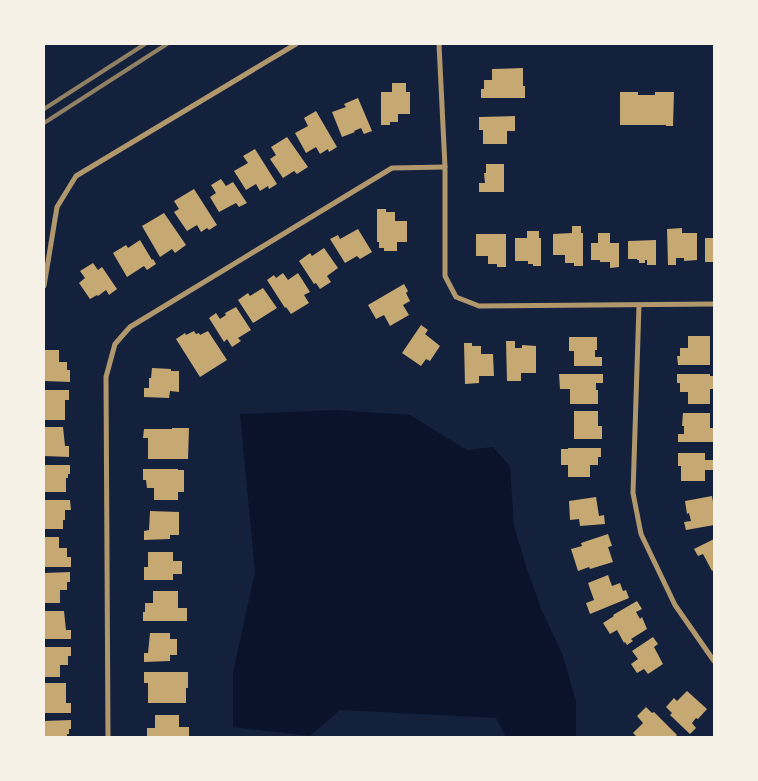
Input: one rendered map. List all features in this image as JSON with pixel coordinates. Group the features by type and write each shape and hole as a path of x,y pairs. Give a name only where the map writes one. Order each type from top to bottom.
{"street":[{"path":"44,286 57,207 76,176 296,44"},
{"path":"439,44 446,167 445,276 456,296 479,306 714,304"},
{"path":"108,737 106,377 115,344 130,327 392,168 446,167"},
{"path":"639,305 634,493 641,534 675,605 714,661"}],"water":[{"path":"336,410 410,415 467,450 493,447 510,466 514,527 542,611 562,653 576,701 576,737 506,737 496,718 340,710 310,736 233,727 233,672 255,572 240,414"}],"building":[{"path":"523,68 525,98 481,98 484,80 492,80 492,69"},
{"path":"392,83 406,83 406,92 410,92 410,114 398,114 398,122 390,122 390,125 381,125 381,92 392,92"},
{"path":"620,92 638,92 638,95 655,95 655,92 674,92 673,126 620,125"},
{"path":"358,98 372,131 364,134 361,128 342,137 332,112 346,107 344,104"},
{"path":"316,111 337,147 329,152 328,149 320,154 316,147 306,153 295,133 308,126 304,118"},
{"path":"515,116 515,131 507,131 507,144 483,144 483,130 479,130 479,117"},
{"path":"287,137 308,167 297,174 294,171 283,178 270,159 276,155 271,147"},
{"path":"255,149 277,184 269,189 268,186 260,191 256,184 246,190 234,171 248,163 243,156"},
{"path":"486,164 504,164 504,192 479,192 479,183 485,183 484,173 486,173"},
{"path":"221,179 226,186 233,182 247,203 239,207 236,203 219,212 210,197 216,193 211,185"},
{"path":"194,189 217,225 209,230 207,228 201,232 197,225 187,231 174,212 179,209 174,201"},
{"path":"377,209 395,212 395,221 407,221 407,242 397,242 397,251 384,251 384,248 379,248 379,242 377,242"},
{"path":"164,213 186,245 175,253 172,249 160,257 142,226"},
{"path":"572,226 581,226 581,233 583,233 583,266 565,263 565,255 553,255 553,234 572,233"},
{"path":"682,228 682,233 697,233 697,260 684,261 684,258 676,258 676,265 668,265 667,229"},
{"path":"358,229 372,252 360,259 357,256 345,263 330,239 338,235 340,239"},
{"path":"527,231 539,231 539,238 541,238 541,266 533,266 533,264 528,264 528,261 515,261 515,238 527,238"},
{"path":"598,233 610,233 610,243 619,243 619,267 610,268 610,262 591,260 591,243 598,243"},
{"path":"476,234 506,234 506,267 488,264 488,256 476,256"},
{"path":"705,238 714,238 714,262 705,262"},
{"path":"140,240 156,264 147,270 144,266 127,277 113,253 126,245 128,248"},
{"path":"656,240 656,265 647,265 647,260 645,260 645,263 639,263 637,259 628,259 628,241"},
{"path":"324,248 338,268 327,276 331,282 320,289 316,283 314,284 299,261 310,253 312,256"},
{"path":"93,263 98,270 102,267 117,289 109,295 106,290 90,299 79,283 85,278 80,271"},
{"path":"283,273 288,280 298,273 310,292 304,295 309,303 291,314 267,280 274,275 276,278"},
{"path":"404,284 410,301 403,305 409,315 390,326 384,315 376,319 368,305"},
{"path":"263,288 277,308 253,323 238,300 248,293 250,296"},
{"path":"236,307 251,330 238,338 241,341 232,347 227,339 224,342 209,318 216,313 220,319 226,315 225,313"},
{"path":"421,325 428,330 425,334 440,346 430,361 426,359 421,366 402,353"},
{"path":"194,331 200,335 208,331 227,360 200,377 176,339 185,333 186,335"},
{"path":"688,336 710,336 710,365 678,365 677,356 680,356 680,348 688,348"},
{"path":"569,337 597,337 595,357 602,357 602,366 574,366 574,351 569,351"},
{"path":"506,341 515,341 515,348 522,348 522,345 536,346 536,373 521,373 521,381 507,381"},
{"path":"464,343 472,343 472,346 481,346 481,354 493,354 494,376 479,376 479,383 465,384"},
{"path":"44,350 59,350 59,362 67,362 67,370 70,370 70,382 44,381"},
{"path":"152,368 179,371 179,392 170,391 169,398 144,397 144,388 149,388"},
{"path":"559,374 603,374 603,383 596,383 598,404 570,404 570,389 560,389"},
{"path":"677,374 710,374 710,376 714,376 714,389 710,389 710,404 688,404 688,392 680,392"},
{"path":"44,390 69,390 69,400 65,400 65,420 44,420"},
{"path":"574,411 598,411 598,426 602,426 602,439 574,439"},
{"path":"683,413 710,413 710,428 713,428 713,442 678,442 678,434 684,434 684,426 682,426"},
{"path":"44,427 63,427 65,446 69,446 69,457 44,456"},
{"path":"189,428 188,459 148,459 148,438 143,438 144,429"},
{"path":"601,448 601,457 598,457 598,465 590,465 590,477 568,477 568,465 561,465 561,449"},
{"path":"678,453 705,453 705,460 714,460 714,470 705,470 705,481 681,481 681,466 678,466"},
{"path":"44,465 70,465 70,474 66,478 66,492 44,492"},
{"path":"143,469 184,470 184,492 178,492 178,500 154,500 154,488 147,488 146,480 143,480"},
{"path":"712,496 714,525 686,530 684,522 691,521 689,513 687,514 685,501"},
{"path":"596,497 599,516 604,515 605,524 580,526 579,519 570,520 569,501"},
{"path":"44,500 70,500 71,510 65,510 63,529 44,529"},
{"path":"150,511 179,512 179,535 170,535 170,539 144,540 144,531 149,530"},
{"path":"608,534 612,546 608,547 613,562 578,571 571,549 582,546 581,543"},
{"path":"44,537 59,537 59,548 67,548 67,557 71,557 71,567 44,567"},
{"path":"714,539 714,570 712,571 703,554 698,556 694,549"},
{"path":"148,552 173,552 173,561 182,561 182,574 173,574 173,580 144,580 144,567 148,567"},
{"path":"70,572 70,582 67,582 67,590 60,590 60,603 44,603 44,573"},
{"path":"608,575 612,586 620,583 623,591 626,590 629,598 590,614 586,603 594,600 588,583"},
{"path":"153,591 178,591 178,608 187,608 187,621 143,621 145,603 153,603"},
{"path":"637,601 642,609 636,612 640,619 642,617 647,629 631,639 633,641 627,645 617,630 610,634 603,623"},
{"path":"44,611 64,611 66,630 71,630 71,639 44,639"},
{"path":"150,633 170,633 170,639 177,639 177,655 170,655 170,661 144,662 144,653 148,653"},
{"path":"653,637 658,644 654,647 663,664 648,674 644,669 637,673 631,664 638,659 632,651"},
{"path":"44,647 71,647 68,665 60,665 60,677 44,677"},
{"path":"144,672 188,672 186,703 148,703 148,683 144,683"},
{"path":"44,683 66,683 66,703 71,703 71,713 44,713"},
{"path":"687,691 707,709 692,723 696,728 690,734 670,715 672,713 666,707 674,698 677,701"},
{"path":"646,707 652,713 654,712 677,735 675,737 637,737 633,733 643,723 637,716"},
{"path":"155,715 179,715 179,727 189,727 189,737 147,737 147,728 155,728"},
{"path":"71,720 71,729 69,729 67,737 44,737 44,721"}],"railway":[{"path":"44,109 145,44"},
{"path":"44,123 167,44"}]}
